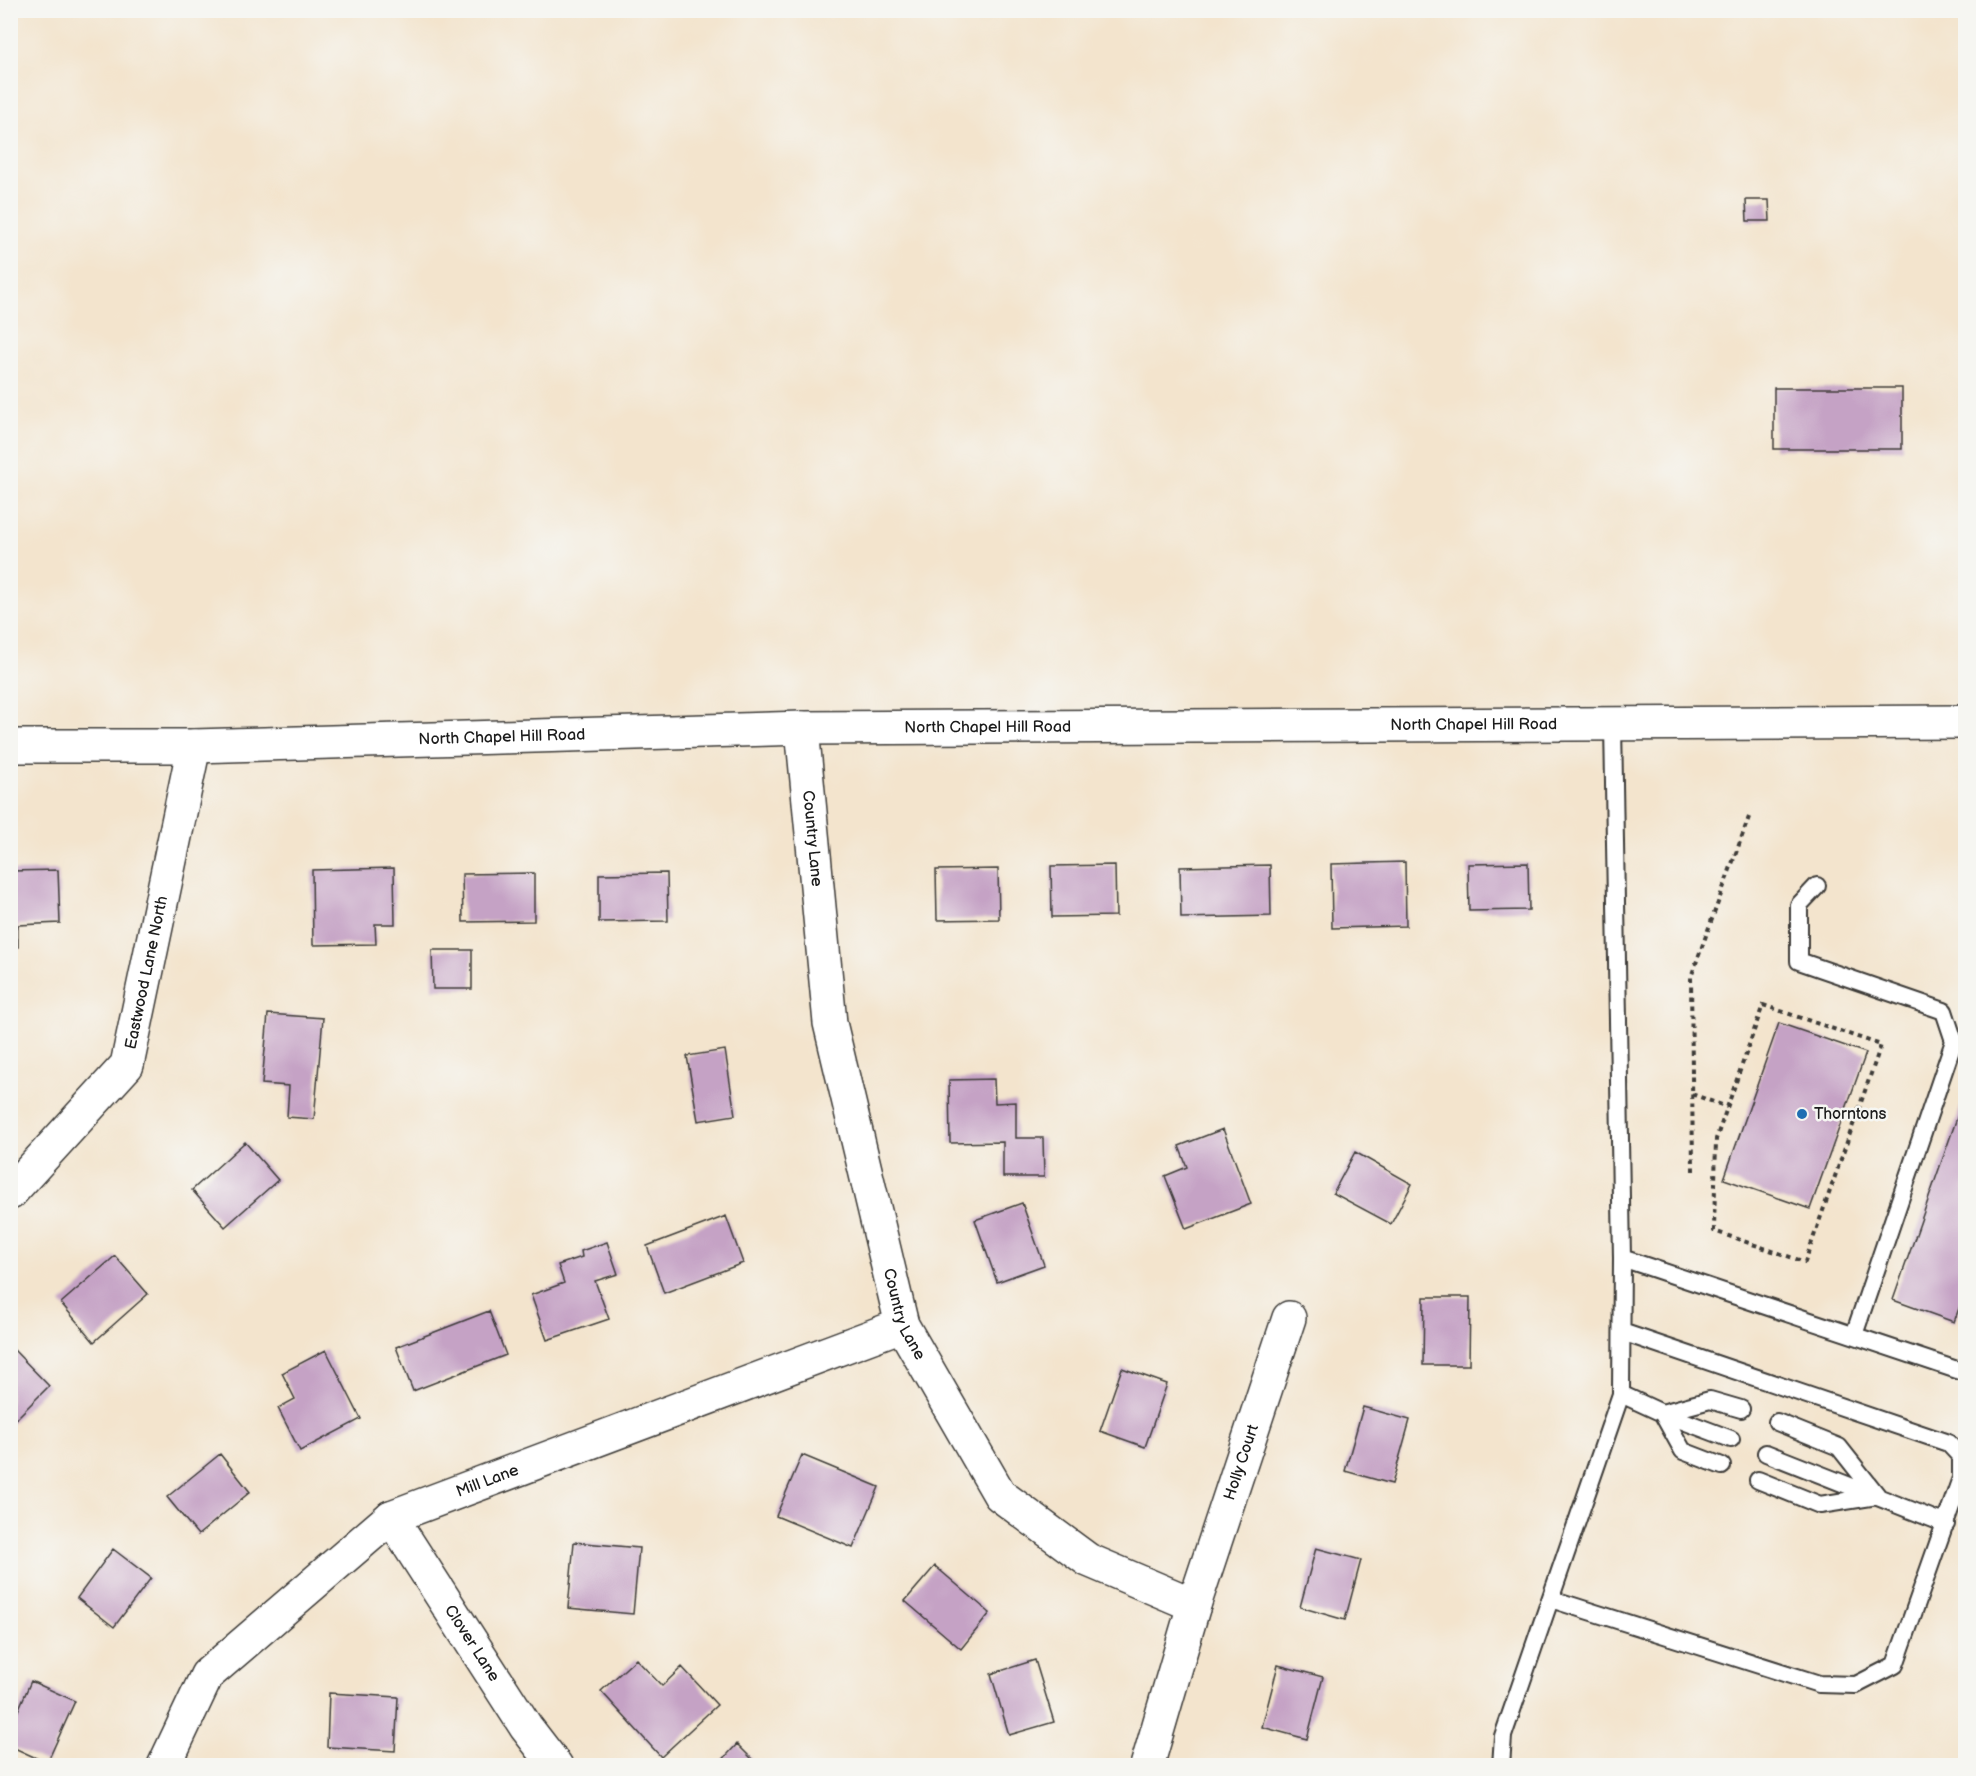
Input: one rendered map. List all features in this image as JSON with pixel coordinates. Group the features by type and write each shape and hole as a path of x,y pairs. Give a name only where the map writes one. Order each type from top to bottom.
{"street":[{"name":"North Chapel Hill Road","path":"10,746 194,746 802,728 1965,722"},
{"name":"Country Lane","path":"802,728 830,1023 902,1325 1000,1495 1088,1560 1194,1605"},
{"name":"Eastwood Lane North","path":"10,1192 127,1065 194,746"},
{"name":"Holly Court","path":"1194,1605 1290,1318"},
{"name":"Mill Lane","path":"164,1766 207,1675 391,1517 902,1325"},
{"name":"Clover Lane","path":"391,1517 526,1727 556,1766"},
{"path":"1147,1766 1194,1605"}],"lane":[{"path":"1501,1766 1503,1736 1621,1394 1622,1258 1613,724"},
{"path":"1817,886 1799,905 1799,961 1944,1011 1960,1043 1854,1335"},
{"path":"1622,1258 1964,1369"},
{"path":"1551,1599 1819,1684 1856,1685 1896,1665 1961,1478 1961,1457 1948,1443 1622,1332"},
{"path":"1621,1394 1662,1413 1731,1439"},
{"path":"1662,1413 1710,1400 1741,1409"},
{"path":"1662,1413 1683,1451 1722,1466"},
{"path":"1777,1422 1839,1447 1878,1496"},
{"path":"1767,1453 1946,1524"},
{"path":"1758,1480 1820,1505 1878,1496"}],"path":[{"path":"1693,1171 1691,977 1749,817"},
{"path":"1764,1005 1881,1045 1805,1262 1714,1231 1716,1139 1727,1107 1764,1005"},
{"path":"1692,1094 1727,1107"}],"building":[{"path":"1746,200 1769,200 1770,221 1747,221"},
{"path":"1774,388 1902,388 1902,449 1774,449"},
{"path":"1405,862 1406,926 1332,928 1331,864"},
{"path":"1528,863 1529,910 1469,911 1468,864"},
{"path":"1115,865 1116,916 1052,917 1051,866"},
{"path":"1270,865 1271,916 1181,918 1180,867"},
{"path":"394,868 395,924 375,924 376,944 313,945 312,870"},
{"path":"998,869 999,919 937,920 936,870"},
{"path":"58,870 60,923 18,925 18,947 10,947 10,871"},
{"path":"534,873 534,921 463,922 462,874"},
{"path":"667,873 668,921 599,922 599,874"},
{"path":"432,950 472,950 472,989 433,989"},
{"path":"268,1014 323,1018 314,1119 287,1117 289,1086 262,1084"},
{"path":"1779,1023 1866,1053 1810,1209 1724,1179"},
{"path":"725,1050 735,1115 698,1121 687,1056"},
{"path":"994,1079 995,1103 1016,1102 1016,1138 1043,1138 1044,1177 1003,1177 1003,1142 950,1143 949,1080"},
{"path":"1965,1095 1966,1289 1954,1322 1893,1300"},
{"path":"1223,1129 1251,1204 1186,1229 1165,1176 1187,1167 1179,1146"},
{"path":"245,1142 278,1180 225,1227 192,1190"},
{"path":"1355,1152 1412,1184 1391,1224 1333,1193"},
{"path":"1022,1203 1044,1265 997,1282 975,1220"},
{"path":"726,1216 743,1263 664,1293 647,1246"},
{"path":"607,1242 618,1274 595,1281 609,1319 547,1340 531,1295 564,1283 558,1265 582,1257 581,1251"},
{"path":"115,1256 148,1294 94,1342 61,1303"},
{"path":"1424,1297 1470,1297 1469,1365 1423,1365"},
{"path":"489,1311 506,1355 413,1391 396,1347"},
{"path":"14,1350 49,1386 10,1425 10,1353"},
{"path":"326,1350 361,1419 300,1451 278,1408 295,1399 282,1373"},
{"path":"1122,1368 1167,1384 1145,1447 1100,1431"},
{"path":"1363,1407 1410,1420 1392,1484 1345,1471"},
{"path":"220,1454 250,1492 198,1535 167,1497"},
{"path":"802,1455 879,1487 853,1548 776,1516"},
{"path":"574,1542 639,1548 633,1614 568,1608"},
{"path":"1316,1548 1361,1560 1345,1620 1300,1607"},
{"path":"113,1549 151,1578 114,1627 77,1598"},
{"path":"935,1566 990,1613 961,1649 905,1601"},
{"path":"636,1659 662,1686 682,1667 717,1705 661,1757 601,1691"},
{"path":"1035,1660 1054,1722 1009,1735 991,1674"},
{"path":"1278,1665 1323,1677 1307,1739 1262,1727"},
{"path":"31,1681 75,1701 47,1763 10,1746 10,1729"},
{"path":"329,1693 398,1697 395,1751 327,1747"},
{"path":"737,1744 759,1766 717,1766"}],"place":[{"name":"Thorntons","path":"1802,1114"}]}
